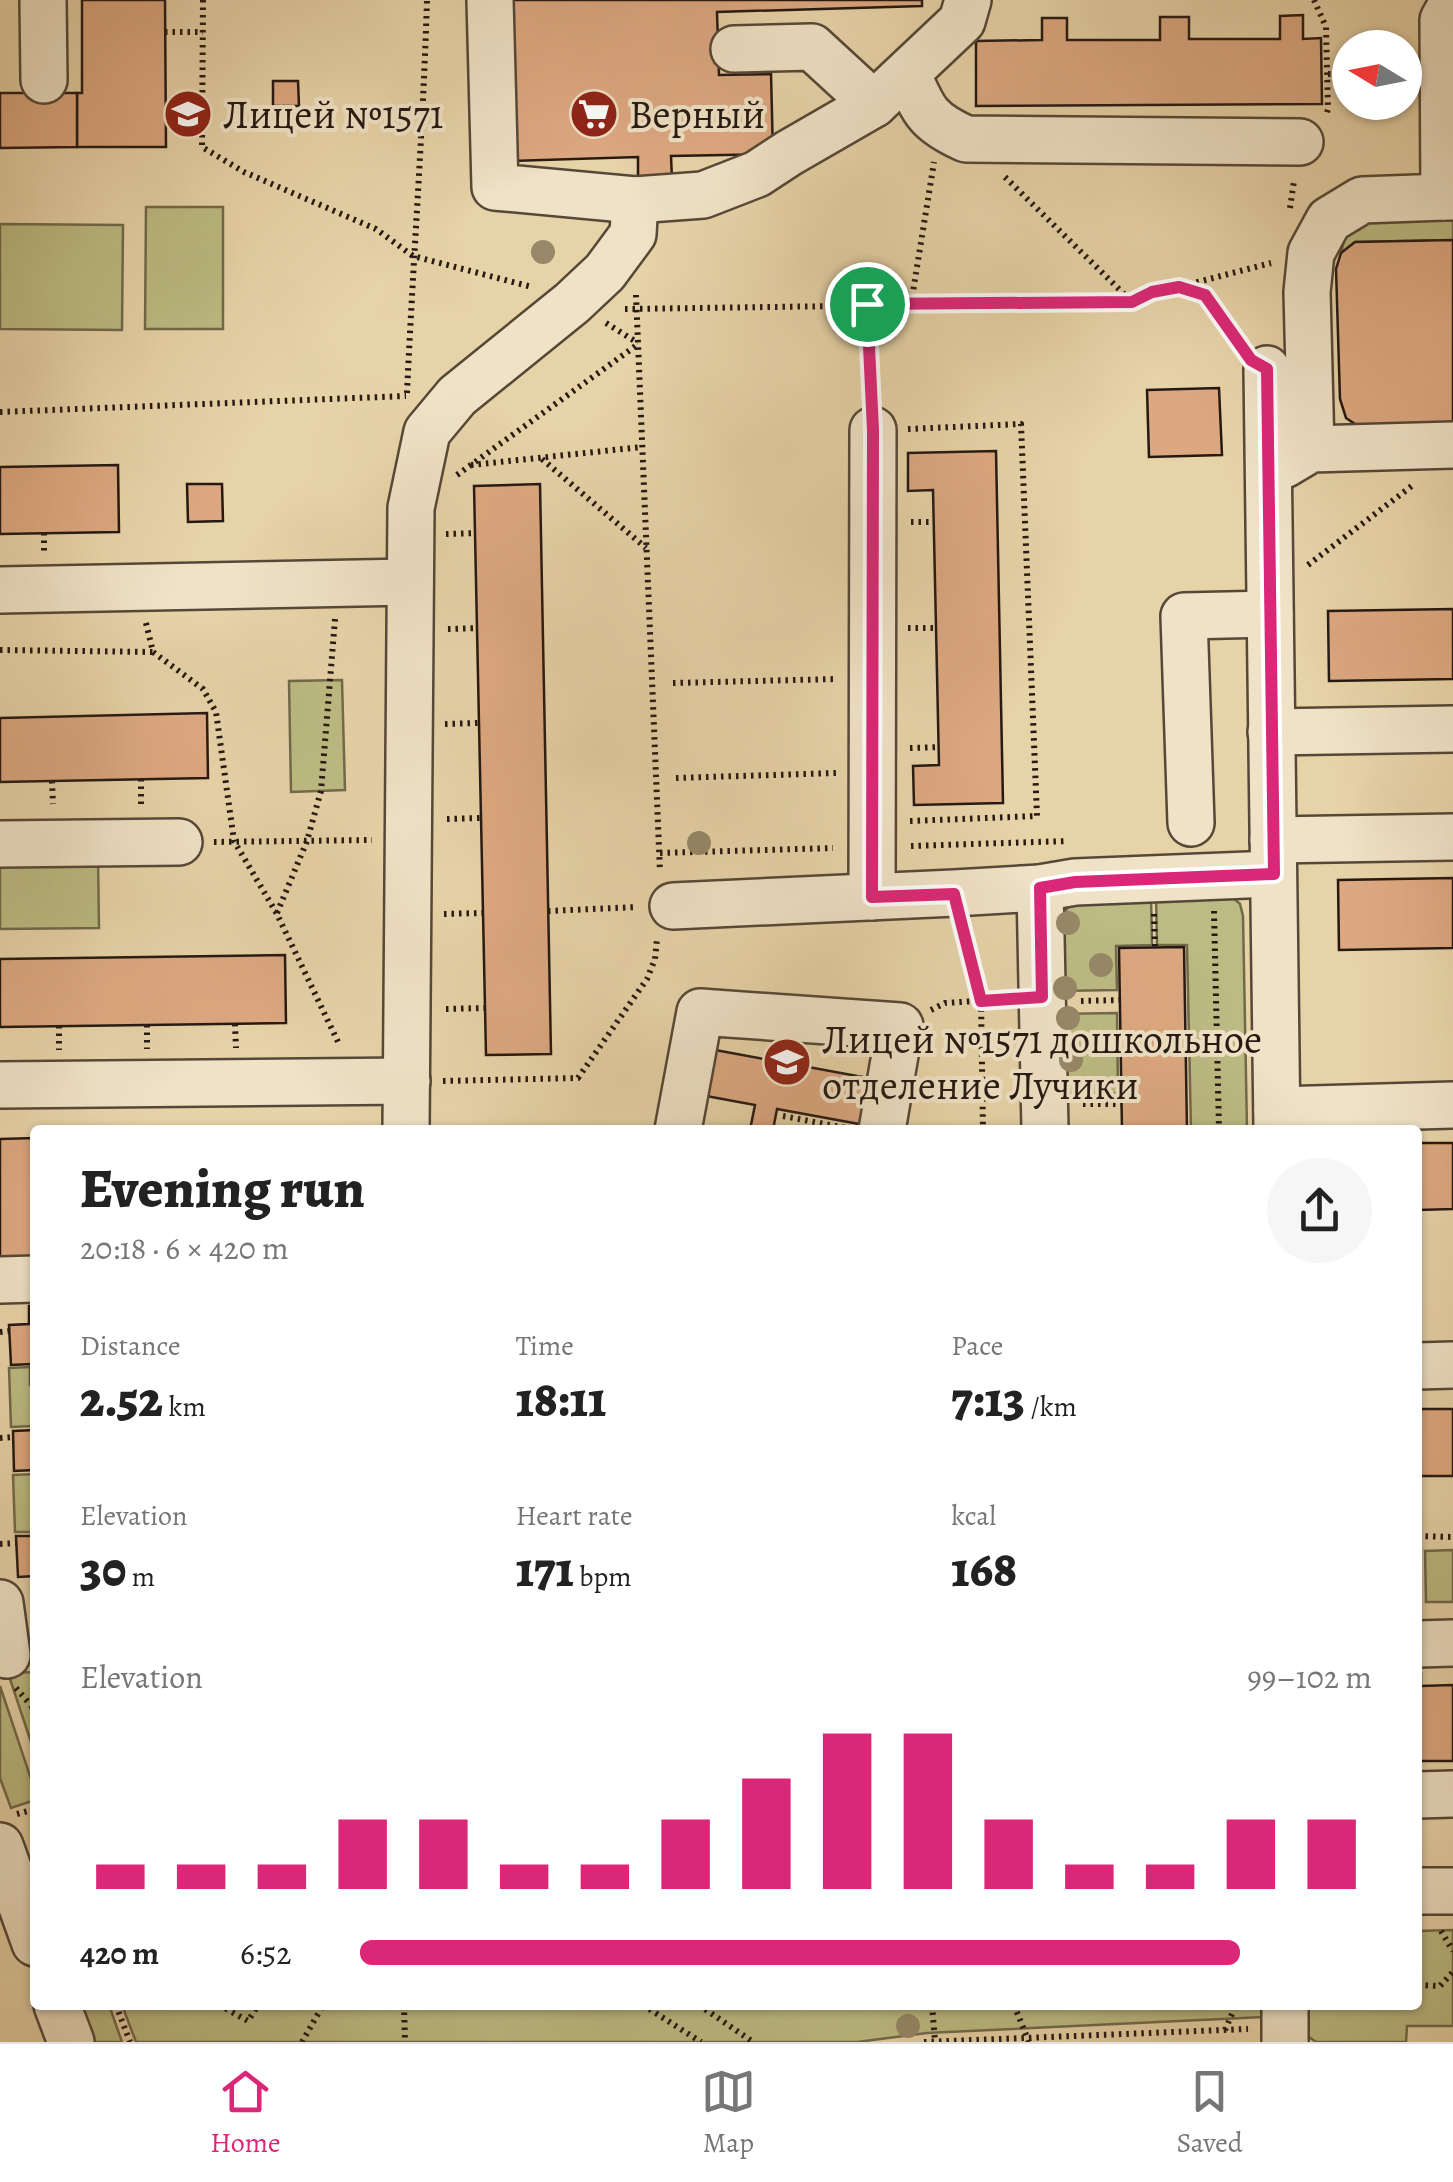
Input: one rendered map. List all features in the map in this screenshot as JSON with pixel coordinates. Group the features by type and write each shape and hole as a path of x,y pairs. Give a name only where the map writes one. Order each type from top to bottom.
{"street":[{"path":"42,0 44,80"},
{"path":"490,0 496,187 636,200 703,196 758,174 874,104 962,21 968,0"},
{"path":"1311,449 1307,292 1311,253 1329,220 1362,200 1449,197 1442,20 1453,2"},
{"path":"734,49 812,47 874,104"},
{"path":"908,74 920,103 953,133 1300,142"},
{"path":"406,1125 410,508 417,414 457,396 578,306 634,234 636,200"},
{"path":"1267,369 1277,1120 1453,1106"},
{"path":"872,897 873,430"},
{"path":"1268,474 1311,449 1453,446"},
{"path":"0,590 410,582"},
{"path":"1191,824 1184,616 1270,605"},
{"path":"1271,732 1453,728"},
{"path":"659,912 1040,888 1075,882 1214,876 1273,858 1453,837"},
{"path":"0,844 179,842"},
{"path":"1040,888 1045,1125"},
{"path":"679,1125 700,1012 900,1026 883,1125"},
{"path":"0,1085 406,1081"},
{"path":"0,1280 30,1279"},
{"path":"1422,1366 1453,1365"},
{"path":"0,1604 14,1655"},
{"path":"1422,1644 1453,1643"},
{"path":"1422,1795 1453,1794"},
{"path":"1422,1891 1453,1891"},
{"path":"59,2010 70,2042"}],"path":[{"path":"203,0 202,147 244,172 376,229 413,256 558,294 638,344"},
{"path":"0,412 417,414 413,256 427,0"},
{"path":"1300,142 1324,123 1328,109 1326,27 1314,0"},
{"path":"166,32 203,32"},
{"path":"911,304 953,133 1132,302"},
{"path":"578,306 1132,302 1152,292 1282,261"},
{"path":"1179,287 1205,295 1251,360 1267,369"},
{"path":"867,304 873,430 1021,424 1038,816 872,822"},
{"path":"638,344 660,853"},
{"path":"410,508 638,344"},
{"path":"470,466 642,447"},
{"path":"541,458 647,548"},
{"path":"1270,605 1422,478"},
{"path":"277,914 307,840 321,791 338,584"},
{"path":"138,587 153,652"},
{"path":"0,650 153,652 203,690 216,712 234,841 277,914 357,1082"},
{"path":"673,683 873,678"},
{"path":"676,778 873,772"},
{"path":"179,842 408,839"},
{"path":"1214,876 1220,1125"},
{"path":"954,894 981,1001 983,1125"},
{"path":"406,1081 578,1078 647,979 655,958 659,912 548,911"},
{"path":"1154,930 1155,948"},
{"path":"945,1003 1042,997"},
{"path":"783,1116 829,1125"},
{"path":"0,1438 13,1437"},
{"path":"1422,1536 1453,1537"},
{"path":"0,1544 17,1543"},
{"path":"1422,1985 1440,1986 1453,1972"},
{"path":"118,2010 130,2042"},
{"path":"229,2010 248,2021 255,2010"},
{"path":"302,2042 320,2010"},
{"path":"404,2010 405,2042"},
{"path":"650,2010 701,2042"},
{"path":"706,2010 753,2042"},
{"path":"932,2010 935,2041"},
{"path":"1016,2010 1029,2040"},
{"path":"1225,2030 1234,2010"},
{"path":"924,2042 1285,2025"}],"shaded area":[{"path":"146,207 223,207 223,329 145,329"},
{"path":"1453,217 1453,240 1355,242 1341,253 1346,232 1374,218"},
{"path":"0,224 123,225 122,330 0,329"},
{"path":"342,680 345,790 291,792 289,681"},
{"path":"98,858 99,928 0,929 0,859"},
{"path":"1151,895 1152,945 1116,946 1117,990 1058,991 1060,918 1070,905"},
{"path":"1156,895 1231,896 1240,904 1247,1125 1191,1125 1187,945 1157,945"},
{"path":"1117,1013 1118,1093 1060,1094 1058,1014"},
{"path":"30,1367 30,1426 11,1427 9,1368"},
{"path":"30,1474 30,1532 15,1532 13,1475"},
{"path":"1453,1550 1453,1602 1426,1602 1425,1551"},
{"path":"30,1672 30,1739 8,1673"},
{"path":"0,1686 30,1776 30,1802 11,1808 0,1778"},
{"path":"1453,1930 1453,2026 1407,2026 1406,2042 1316,2042 1302,2032 1299,2010 1422,2010 1422,1931"},
{"path":"83,2010 111,2010 122,2042 94,2042"},
{"path":"124,2010 1264,2010 1263,2017 927,2033 857,2042 136,2042"}],"building":[{"path":"82,0 165,0 166,147 77,147 77,93 82,93"},
{"path":"506,0 922,0 922,6 717,12 719,75 771,74 773,154 671,156 672,179 638,180 638,157 511,161"},
{"path":"1303,15 1303,39 1321,38 1322,104 976,106 976,41 1042,40 1042,18 1067,18 1067,40 1160,40 1160,17 1189,17 1189,39 1280,39 1280,16"},
{"path":"273,81 298,81 299,106 273,106"},
{"path":"0,93 77,93 77,147 0,148"},
{"path":"1453,240 1453,426 1361,428 1346,418 1340,399 1336,269 1341,253 1355,242"},
{"path":"1219,388 1222,455 1149,457 1147,390"},
{"path":"996,451 1003,803 914,805 913,766 939,765 933,490 908,491 908,453"},
{"path":"118,465 119,532 0,534 0,467"},
{"path":"187,484 222,484 223,521 188,522"},
{"path":"540,484 551,1054 486,1055 474,486"},
{"path":"1453,609 1453,679 1329,681 1328,611"},
{"path":"207,713 208,778 0,782 0,718"},
{"path":"1453,878 1453,948 1339,950 1338,880"},
{"path":"1184,947 1187,1125 1122,1125 1119,948"},
{"path":"285,955 286,1023 0,1027 0,959"},
{"path":"699,1047 879,1080 870,1125 777,1109 774,1125 751,1125 755,1105 690,1093"},
{"path":"30,1138 30,1268 0,1269 0,1139"},
{"path":"1422,1143 1453,1143 1453,1209 1422,1210"},
{"path":"29,1306 30,1364 11,1365 9,1325 29,1324"},
{"path":"1422,1409 1453,1409 1453,1476 1422,1476"},
{"path":"30,1430 30,1470 14,1471 13,1431"},
{"path":"16,1536 30,1536 30,1576 18,1577"},
{"path":"1453,1685 1453,1761 1422,1761 1422,1686"}],"place":[{"name":"Лицей №1571","path":"188,114"},
{"name":"Верный","path":"594,114"},
{"name":"Лицей №1571 дошкольное отделение Лучики","path":"787,1062"}],"route":[{"path":"1179,287 1205,295 1251,360 1267,369 1274,874 1075,882 1040,888 1042,997 981,1001 954,894 872,897 873,430 867,304 1132,302 1152,292 1179,287"}]}
